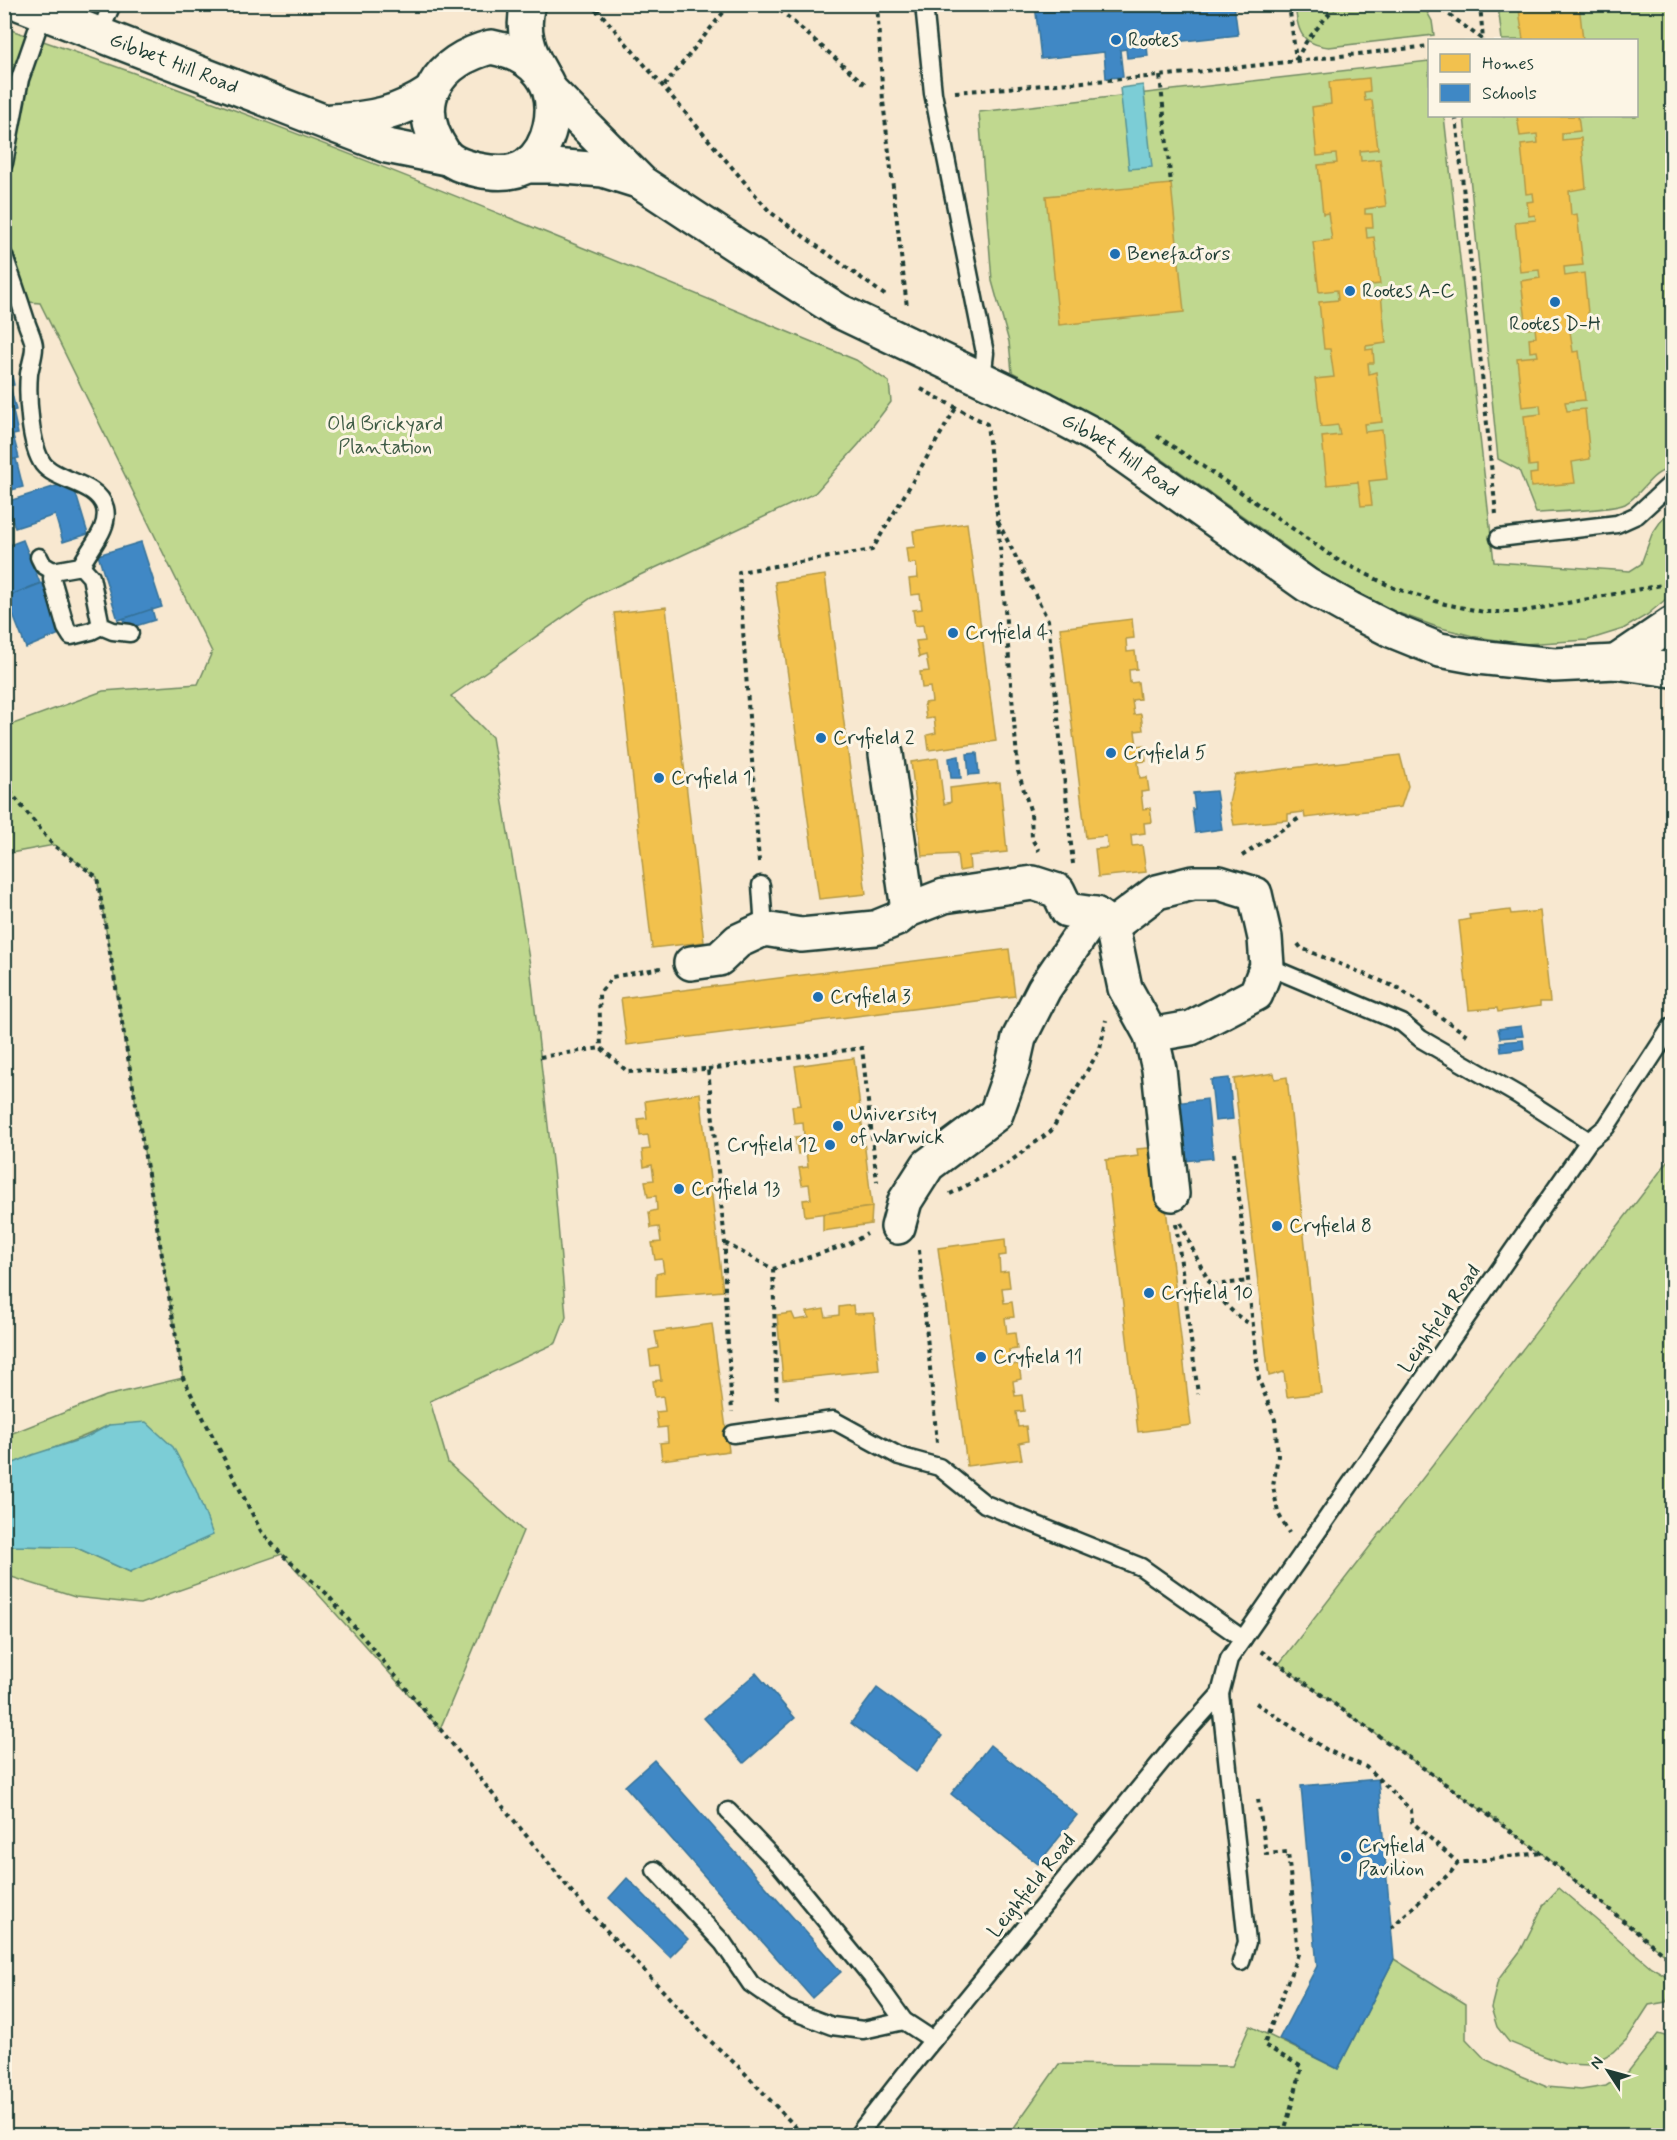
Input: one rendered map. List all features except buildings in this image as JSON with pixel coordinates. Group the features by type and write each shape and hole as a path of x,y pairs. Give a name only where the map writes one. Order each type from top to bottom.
{"street":[{"path":"528,4 525,16 528,48 546,82 554,110 549,135 541,150 526,166 505,172 484,171 465,167 447,158 435,141 429,125 428,109 431,92 449,66 463,57 491,47 505,50 525,58 546,82"},
{"name":"Gibbet Hill Road","path":"32,9 393,148 447,158"},
{"name":"Gibbet Hill Road","path":"546,82 642,183 839,311 1045,409 1098,437 1307,585 1393,631 1440,650 1478,657 1554,665 1616,662 1672,670"},
{"name":"Gibbet Hill Road","path":"324,122 365,119 391,113 431,92"},
{"name":"Gibbet Hill Road","path":"526,166 603,170 642,183"},
{"path":"1616,662 1672,624"},
{"path":"886,754 908,910"},
{"path":"691,963 719,959 738,941 764,929 801,935 875,928 897,919 908,910 944,896 1033,883 1058,891 1067,910 1104,920"},
{"path":"908,1231 905,1201 928,1165 996,1114 1012,1069 1019,1038 1044,989 1104,920 1157,892 1193,883 1219,883 1254,894 1265,938 1267,966 1256,994 1191,1028 1151,1035"},
{"path":"1104,920 1125,988 1151,1035 1159,1069 1173,1200"}],"lane":[{"path":"99,35 112,4"},
{"path":"924,4 933,93 985,353 982,380"},
{"path":"4,163 32,9"},
{"path":"4,256 34,346 29,376 30,411 37,448 43,464 58,476 76,481 93,493 104,506 106,518 100,534 81,566 53,571 43,565 39,557"},
{"path":"1498,538 1617,524 1637,515 1672,483"},
{"path":"81,566 91,578 101,626"},
{"path":"53,571 52,579 70,636 101,626 113,631 130,633"},
{"path":"761,885 764,929"},
{"path":"1267,966 1402,1023 1421,1039 1518,1095 1589,1141"},
{"name":"Leighfield Road","path":"857,2136 1183,1735 1220,1694 1229,1659 1589,1141 1606,1127 1672,1026"},
{"path":"733,1434 833,1420 898,1456 939,1467 985,1504 1141,1567 1243,1639"},
{"path":"1220,1694 1247,1942 1241,1962"},
{"path":"728,1811 781,1866 876,1982 904,2021 933,2040"},
{"path":"655,1870 723,1943 751,1984 787,2009 832,2026 863,2030 904,2021"}],"path":[{"path":"588,4 663,86 770,212 890,298"},
{"path":"597,12 603,4"},
{"path":"663,86 730,4"},
{"path":"772,4 867,86"},
{"path":"877,4 883,101 908,311 899,305"},
{"path":"1289,4 1296,61"},
{"path":"1296,61 1306,42 1337,4"},
{"path":"1435,4 1481,39"},
{"path":"1482,39 1480,6 1512,4"},
{"path":"933,93 1160,76 1428,46"},
{"path":"1160,76 1171,184"},
{"path":"1456,117 1498,538"},
{"path":"921,389 987,423 998,522 1018,771 1031,813 1032,838 1041,857"},
{"path":"761,885 739,573 872,550 956,408"},
{"path":"1156,436 1252,499 1336,559 1394,588 1445,604 1484,612 1520,612 1672,583"},
{"path":"998,522 1048,621 1074,866 1063,863"},
{"path":"4,784 54,845 97,877 183,1378 261,1531 282,1554 326,1593 441,1729 580,1902 706,2037 740,2068 804,2136"},
{"path":"1238,859 1301,817"},
{"path":"691,963 612,977 599,994 601,1048 628,1072 708,1069 862,1048 878,1190"},
{"path":"942,1197 1004,1166 1051,1131 1100,1049 1107,1018"},
{"path":"540,1057 601,1048"},
{"path":"708,1069 725,1243 725,1294 733,1434"},
{"path":"1234,1152 1258,1380 1275,1420 1278,1456 1273,1486 1278,1513 1301,1555"},
{"path":"1173,1200 1201,1268 1227,1305 1242,1320 1253,1324"},
{"path":"1173,1200 1198,1394"},
{"path":"725,1243 772,1269 849,1244 885,1223 908,1231 939,1467"},
{"path":"772,1269 778,1426"},
{"path":"1213,1285 1248,1281"},
{"path":"1261,1652 1541,1853 1672,1961"},
{"path":"1256,1703 1327,1750 1366,1767 1411,1810 1412,1822 1458,1863"},
{"path":"1258,1796 1266,1854 1288,1852 1298,1954 1264,2045 1302,2067 1283,2136"},
{"path":"1391,1928 1458,1863 1541,1853"}],"shaded area":[{"name":"University of Warwick","path":"5,5 1672,5 1672,2135 5,2135"}],"green space":[{"path":"1295,5 1423,5 1432,21 1434,35 1329,47 1319,45 1312,43 1302,35"},
{"path":"1498,5 1672,5 1672,469 1659,473 1631,500 1618,506 1536,513 1519,470 1498,459 1464,117 1638,117 1638,39 1502,39"},
{"name":"Old Brickyard Plantation","path":"5,28 220,104 433,187 856,360 889,382 891,402 859,444 815,493 591,598 451,696 492,737 530,965 554,1179 566,1317 556,1343 430,1401 448,1463 523,1531 440,1729 282,1554 140,1604 75,1597 5,1575 4,1543 11,1546 75,1547 130,1572 109,1425 5,1467 5,1436 106,1396 183,1378 97,877 54,845 5,854 5,727 103,691 198,684 212,652 40,303 5,300"},
{"path":"1428,61 1428,117 1444,117 1494,562 1630,571 1641,564 1652,534 1672,505 1672,594 1647,615 1623,629 1588,640 1523,644 1477,637 1437,627 1385,608 1327,578 1128,435 1012,372 1009,342 992,281 979,112"},
{"path":"1672,1156 1672,1961 1541,1853 1279,1664"},
{"path":"1559,1888 1651,1967 1670,1978 1672,1985 1672,1991 1666,2002 1649,2005 1627,2039 1614,2052 1589,2065 1565,2064 1509,2042 1497,2027 1491,2008 1498,1980 1521,1950 1544,1904"},
{"path":"1394,1959 1466,2004 1466,2039 1485,2059 1547,2087 1581,2090 1606,2086 1628,2072 1658,2034 1672,2038 1672,2135 1008,2136 1059,2064 1232,2066 1250,2026 1338,2069"}],"water":[{"path":"1143,85 1152,167 1129,169 1120,88"},
{"path":"146,1422 173,1447 196,1490 213,1535 130,1572 75,1547 11,1546 5,1543 5,1467 32,1455 85,1438 109,1425"}],"place":[{"name":"Rootes","path":"1116,40"},
{"name":"Benefactors","path":"1115,254"},
{"name":"Rootes A-C","path":"1350,291"},
{"name":"Rootes D-H","path":"1555,302"},
{"name":"Cryfield 4","path":"953,633"},
{"name":"Cryfield 2","path":"821,738"},
{"name":"Cryfield 5","path":"1111,753"},
{"name":"Cryfield 1","path":"659,778"},
{"name":"Cryfield 3","path":"818,997"},
{"name":"University of Warwick","path":"838,1126"},
{"name":"Cryfield 12","path":"830,1145"},
{"name":"Cryfield 13","path":"679,1189"},
{"name":"Cryfield 8","path":"1277,1226"},
{"name":"Cryfield 10","path":"1149,1293"},
{"name":"Cryfield 11","path":"981,1357"},
{"name":"Cryfield Pavilion","path":"1346,1857"}]}
